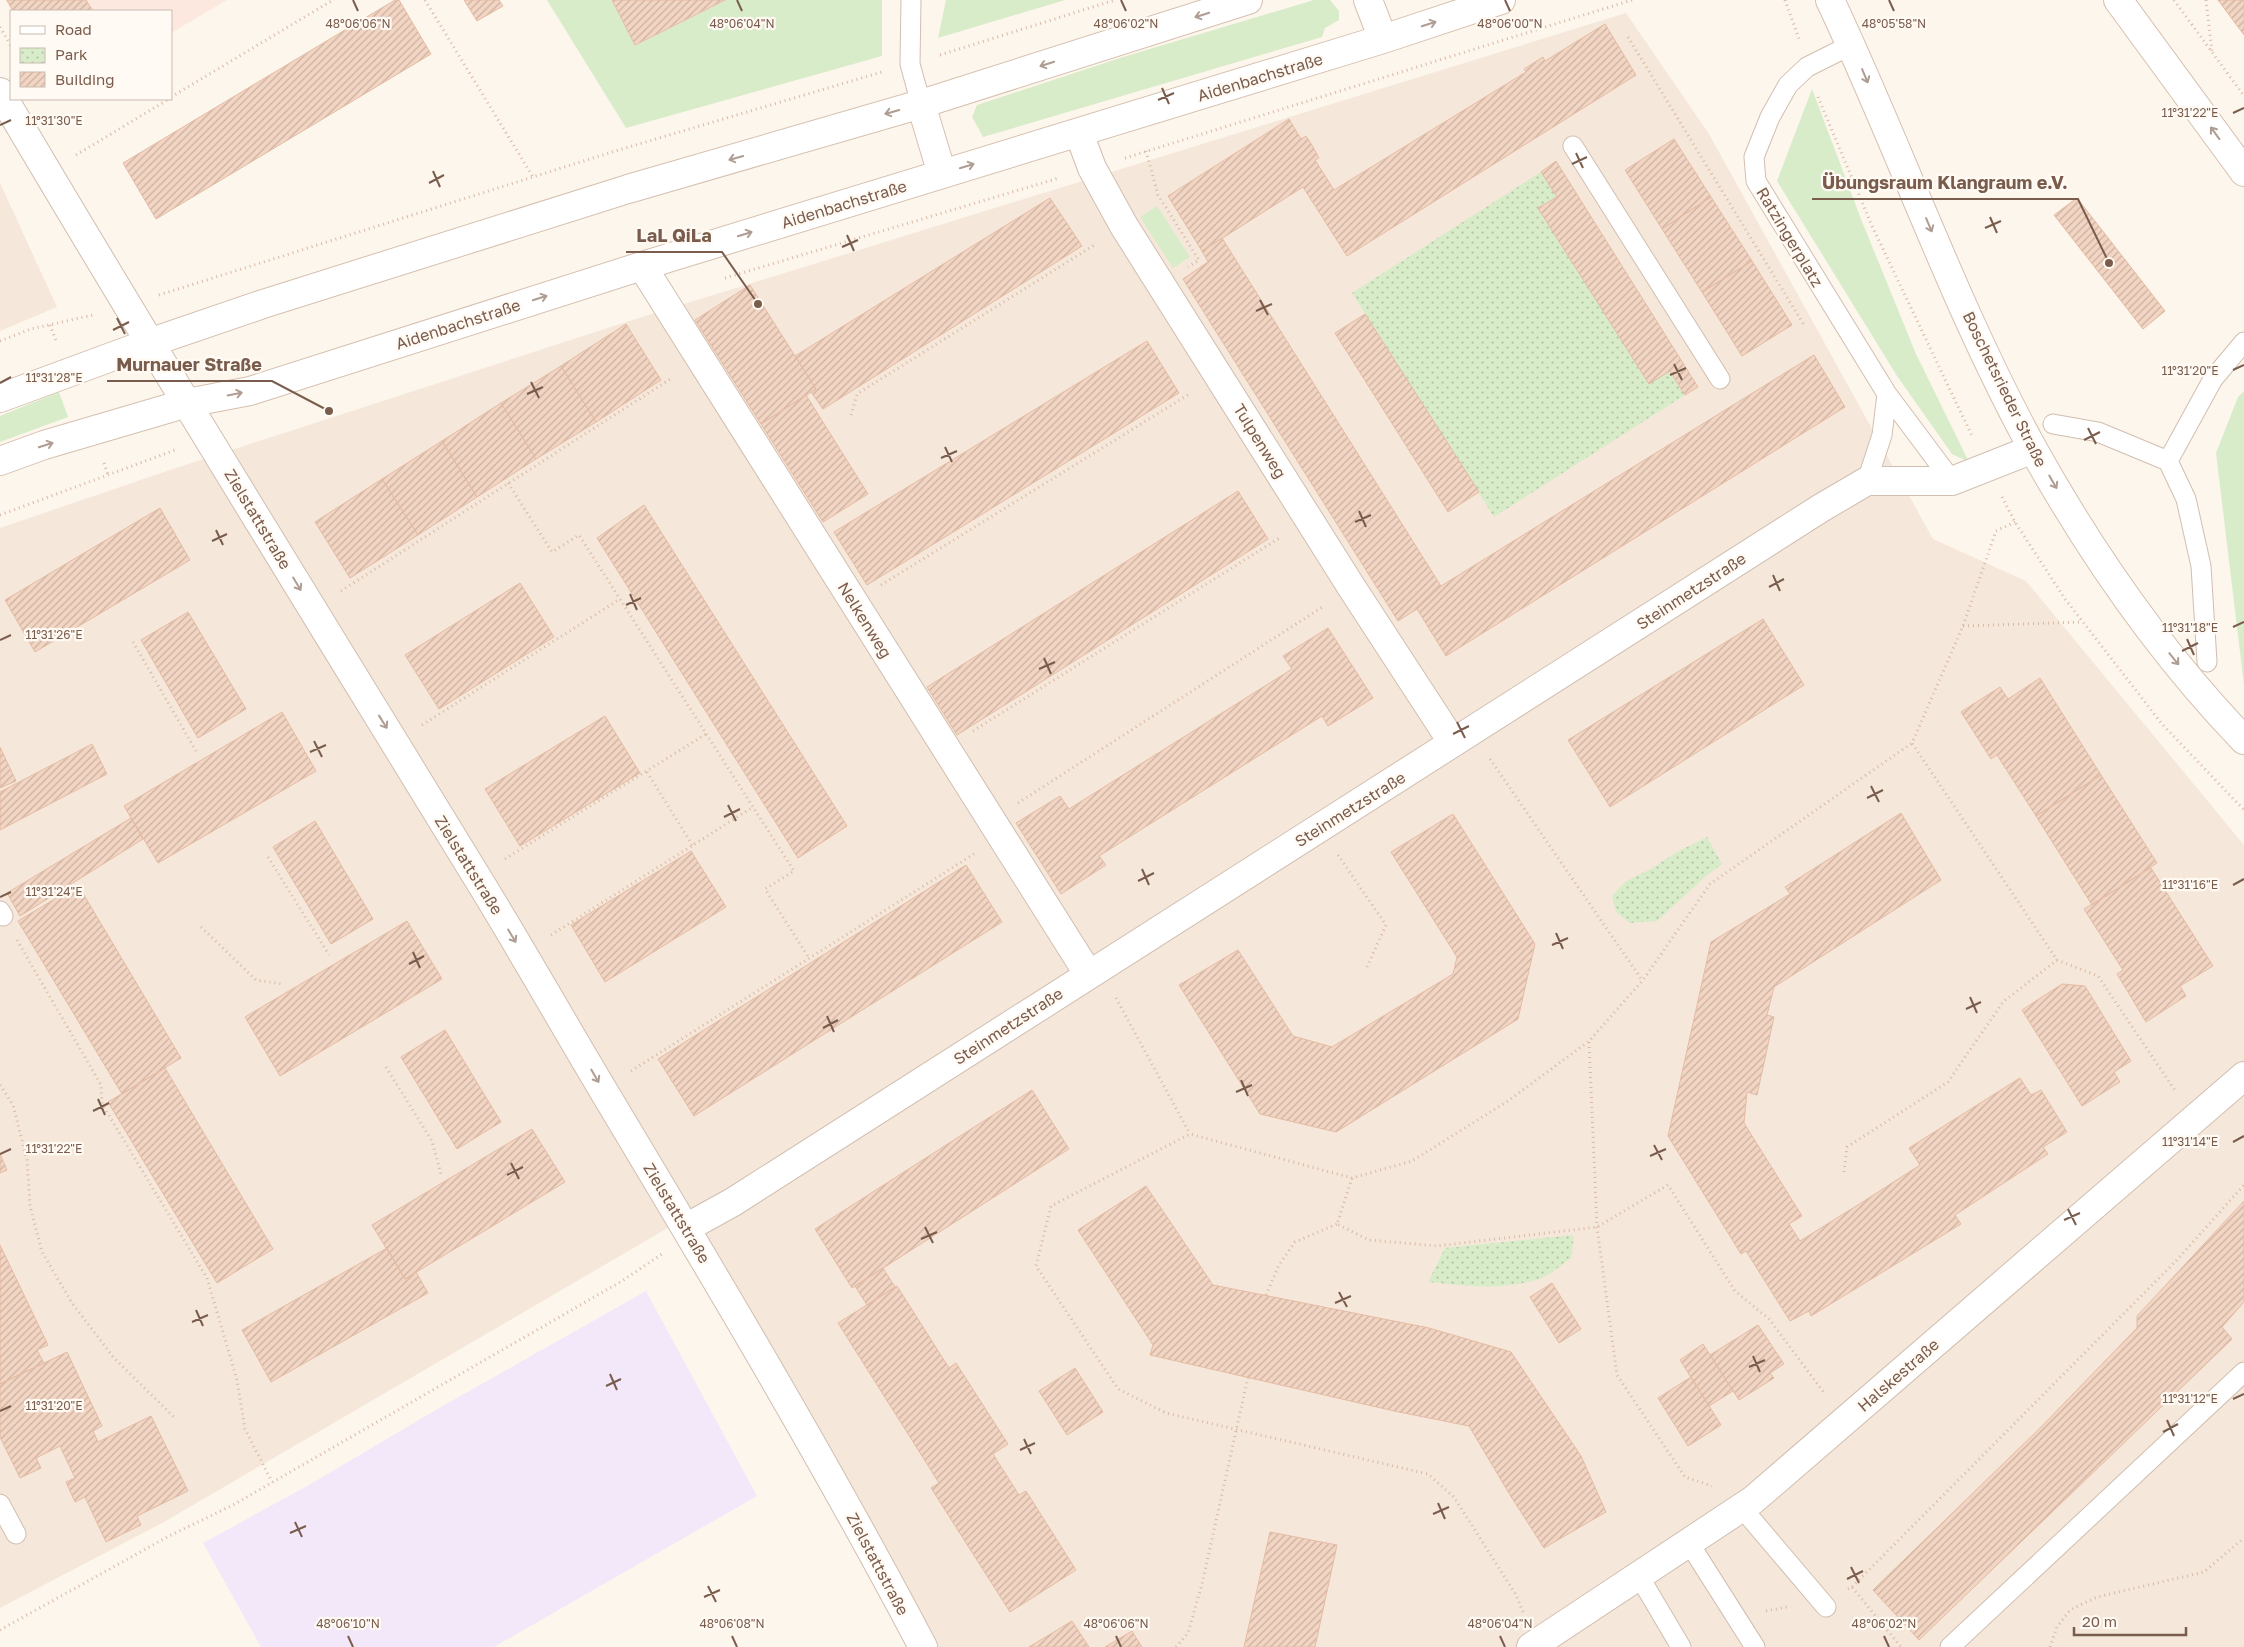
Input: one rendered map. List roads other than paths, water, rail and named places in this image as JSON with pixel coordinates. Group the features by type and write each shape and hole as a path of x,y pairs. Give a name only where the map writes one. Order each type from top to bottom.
{"street":[{"path":"0,398 149,343 263,304 628,189 921,104 1248,0"},
{"path":"1368,0 1383,39"},
{"name":"Aidenbachstraße","path":"0,461 44,445 187,403 250,391 642,266 1383,39 1501,0"},
{"name":"Boschetsrieder Straße","path":"1830,0 1979,340 2033,449 2079,527 2130,603 2177,662 2244,740"},
{"path":"2118,0 2244,172"},
{"name":"Zielstattstraße","path":"0,92 149,343 472,869 686,1228 870,1546 922,1647"},
{"path":"921,104 942,174"},
{"name":"Tulpenweg","path":"1079,133 1092,168 1124,226 1352,588 1462,737"},
{"name":"Nelkenweg","path":"642,266 700,360 747,430 946,749 1094,972"},
{"path":"1867,481 1952,481 2033,449"},
{"name":"Steinmetzstraße","path":"686,1228 733,1202 1813,513 1867,481"},
{"name":"Halskestraße","path":"1533,1645 1748,1504 2244,1076"}],"lane":[{"path":"911,0 910,64 921,104"},
{"name":"Ratzingerplatz","path":"1851,45 1808,67 1788,85 1770,117 1754,157 1756,181 1887,394 1952,481"},
{"path":"1573,146 1720,379"},
{"path":"2168,461 2213,380 2244,342"},
{"path":"1867,481 1882,435 1887,394"},
{"path":"2053,424 2098,432 2168,461 2186,499 2200,566 2207,662"},
{"path":"1950,1647 2244,1372"},
{"path":"0,1504 16,1534"},
{"path":"1748,1504 1826,1607"},
{"path":"1689,1543 1755,1647"},
{"path":"1639,1576 1681,1647"}],"place":[{"name":"Übungsraum Klangraum e.V.","path":"2109,263"},
{"name":"LaL QiLa","path":"758,304"},
{"name":"Murnauer Straße","path":"329,411"}]}
